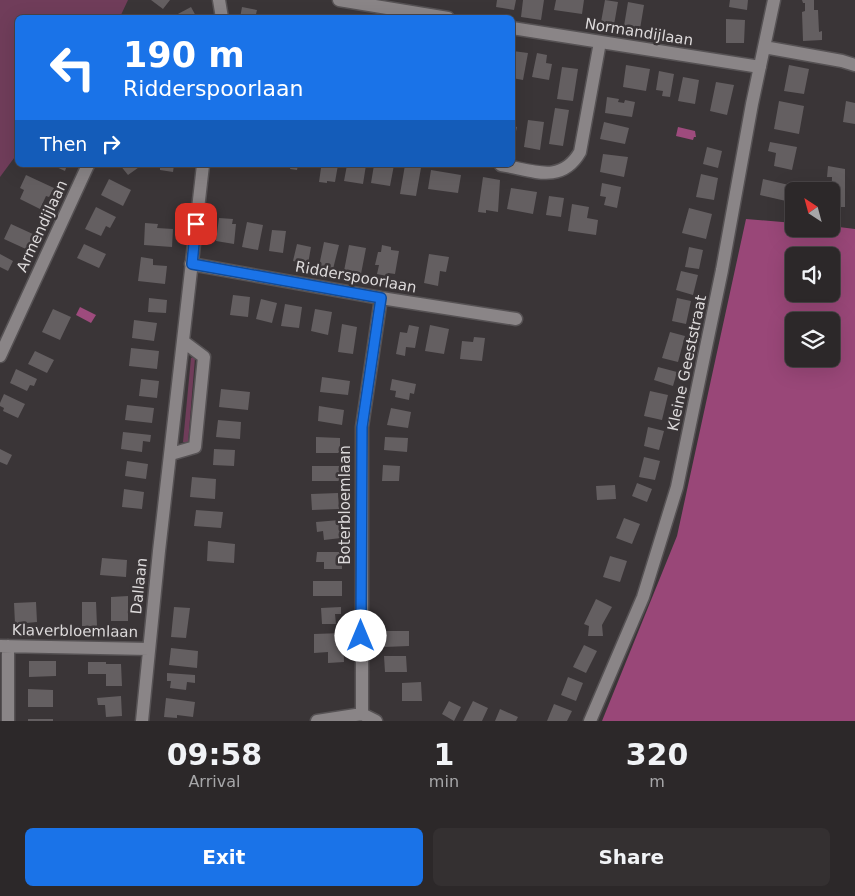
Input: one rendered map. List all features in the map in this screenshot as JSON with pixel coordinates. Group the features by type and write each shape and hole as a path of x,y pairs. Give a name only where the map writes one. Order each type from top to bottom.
{"street":[{"path":"219,0 222,15"},
{"path":"339,0 430,15"},
{"name":"Kleine Geeststraat","path":"590,721 643,597 677,487 722,270 752,104 774,0"},
{"name":"Normandijlaan","path":"515,28 760,67"},
{"path":"513,167 549,173 560,172 575,160 580,152 600,42"},
{"path":"764,48 842,61 855,65"},
{"name":"Armendijlaan","path":"0,356 87,167"},
{"name":"Dallaan","path":"142,721 204,167"},
{"name":"Ridderspoorlaan","path":"192,264 381,298 516,318"},
{"name":"Boterbloemlaan","path":"362,714 362,427 381,298"},
{"path":"171,454 195,448 204,357 184,342"},
{"path":"4,646 8,721"},
{"name":"Klaverbloemlaan","path":"4,646 149,649"},
{"path":"316,721 362,714 376,721"}],"shaded area":[{"path":"0,0 128,0 121,15 15,15 15,157 0,177"},
{"path":"678,127 695,131 696,137 693,140 676,136"},
{"path":"746,219 785,222 785,238 840,238 840,227 855,229 855,721 602,721 677,536"},
{"path":"80,307 96,315 91,323 76,315"},
{"path":"191,358 195,358 188,443 183,442"}],"building":[{"path":"151,0 170,0 163,9"},
{"path":"497,0 516,0 514,10 496,7"},
{"path":"523,0 544,0 541,20 521,17"},
{"path":"556,0 584,0 582,14 554,10"},
{"path":"605,0 618,2 614,25 601,22"},
{"path":"730,0 748,0 747,10 729,7"},
{"path":"802,0 814,0 814,10 818,10 819,32 822,31 822,40 803,41 802,12 805,11 805,3"},
{"path":"628,2 644,5 640,29 624,26"},
{"path":"191,7 195,15 176,15"},
{"path":"242,7 257,10 256,15 241,15"},
{"path":"726,19 745,20 744,43 726,43"},
{"path":"515,51 528,53 523,80 515,79"},
{"path":"537,53 547,55 546,63 552,64 549,80 532,77"},
{"path":"626,65 650,69 646,91 623,87"},
{"path":"789,65 809,69 804,94 784,91"},
{"path":"562,67 578,69 573,101 557,99"},
{"path":"659,71 674,74 670,97 662,96 663,91 656,90"},
{"path":"683,77 699,80 695,104 678,101"},
{"path":"716,82 734,85 727,115 710,111"},
{"path":"607,97 619,99 618,102 624,103 625,100 635,102 632,117 605,113"},
{"path":"779,101 804,106 799,134 774,129"},
{"path":"846,101 855,103 855,124 843,122"},
{"path":"555,108 569,110 563,146 549,144"},
{"path":"528,120 544,122 540,150 524,147"},
{"path":"604,122 629,128 625,144 600,139"},
{"path":"770,142 797,147 792,170 774,166 776,153 768,151"},
{"path":"707,147 722,151 718,168 703,164"},
{"path":"603,154 628,157 624,177 600,172"},
{"path":"828,166 845,169 845,207 840,207 840,182 832,182 832,177 827,177"},
{"path":"56,167 66,167 65,171"},
{"path":"122,167 139,167 128,175"},
{"path":"160,167 174,167 173,172 160,170"},
{"path":"290,167 298,167 297,170 290,169"},
{"path":"318,167 338,167 335,182 319,182 321,168"},
{"path":"347,167 366,167 363,184 344,181"},
{"path":"374,167 394,167 390,186 371,183"},
{"path":"405,167 421,168 416,196 400,194"},
{"path":"431,170 461,175 458,193 428,189"},
{"path":"701,174 718,178 714,200 696,197"},
{"path":"26,175 54,188 49,197 46,196 40,209 20,199 24,190 20,188"},
{"path":"483,177 500,180 498,212 486,210 486,213 478,212"},
{"path":"109,179 131,190 123,206 101,195"},
{"path":"763,179 785,184 785,201 760,195"},
{"path":"602,183 621,187 617,208 604,205 606,197 600,196"},
{"path":"511,188 537,192 533,214 507,209"},
{"path":"549,196 564,198 561,217 546,215"},
{"path":"572,204 589,207 587,218 598,220 596,235 568,231"},
{"path":"96,207 116,217 110,228 106,226 101,236 85,229"},
{"path":"689,208 712,214 706,239 682,233"},
{"path":"219,218 233,219 232,224 236,224 234,244 216,241"},
{"path":"247,222 263,225 258,250 242,247"},
{"path":"145,223 158,224 157,228 173,229 172,247 144,245"},
{"path":"11,224 35,235 28,250 4,239"},
{"path":"272,230 286,231 283,253 269,251"},
{"path":"324,242 339,245 333,269 319,266"},
{"path":"84,244 106,254 99,268 77,258"},
{"path":"297,244 311,247 308,264 293,261"},
{"path":"349,245 366,248 361,274 344,271"},
{"path":"382,245 391,247 391,250 399,251 395,274 388,273 387,276 377,274 379,265 375,265"},
{"path":"689,247 703,250 699,269 685,267"},
{"path":"0,254 13,261 8,271 0,267"},
{"path":"429,254 449,257 446,272 440,271 438,286 424,283"},
{"path":"141,257 153,259 153,265 167,266 165,284 138,281"},
{"path":"681,271 698,275 693,295 676,290"},
{"path":"233,295 250,297 248,317 230,315"},
{"path":"149,298 167,300 166,313 148,312"},
{"path":"677,298 691,301 686,324 672,321"},
{"path":"261,299 277,303 272,323 256,319"},
{"path":"285,304 302,307 299,328 281,326"},
{"path":"53,309 71,317 60,340 42,332"},
{"path":"315,309 332,312 328,335 311,331"},
{"path":"134,320 157,323 154,341 132,338"},
{"path":"342,324 357,327 353,354 338,352"},
{"path":"409,325 419,327 415,348 406,347 405,356 396,354 400,332 407,333"},
{"path":"430,325 449,329 444,354 425,351"},
{"path":"670,332 685,336 678,362 662,358"},
{"path":"474,337 485,338 482,361 460,359 462,341 473,342"},
{"path":"131,348 159,351 157,369 129,366"},
{"path":"35,351 54,360 47,373 28,364"},
{"path":"658,367 677,372 673,386 654,380"},
{"path":"16,369 37,379 34,386 30,385 27,391 10,383"},
{"path":"322,377 350,381 348,395 320,392"},
{"path":"141,379 159,381 157,398 139,396"},
{"path":"392,379 416,384 414,394 410,393 409,400 395,397 396,391 390,390"},
{"path":"221,389 250,392 248,410 219,407"},
{"path":"650,391 668,395 662,420 644,416"},
{"path":"4,394 25,404 18,418 3,411 4,408 0,406"},
{"path":"127,405 154,408 152,423 125,420"},
{"path":"319,406 344,410 342,425 318,421"},
{"path":"391,408 411,412 408,428 387,425"},
{"path":"218,420 241,422 240,439 216,437"},
{"path":"648,427 664,431 659,450 644,446"},
{"path":"123,432 151,435 150,442 143,441 142,452 121,449"},
{"path":"316,437 340,438 340,453 316,453"},
{"path":"385,437 408,438 407,452 384,450"},
{"path":"0,449 12,455 7,465 0,462"},
{"path":"214,449 235,450 234,466 213,465"},
{"path":"644,457 660,461 655,480 639,477"},
{"path":"127,461 148,464 146,479 125,476"},
{"path":"383,465 400,466 399,481 382,481"},
{"path":"312,466 339,466 339,481 312,481"},
{"path":"192,477 216,479 215,499 190,497"},
{"path":"637,483 652,489 647,502 632,496"},
{"path":"615,485 616,499 597,500 596,486"},
{"path":"124,489 144,492 142,509 122,507"},
{"path":"338,493 339,509 312,510 311,494"},
{"path":"196,510 223,512 221,528 194,526"},
{"path":"624,518 640,524 632,544 616,538"},
{"path":"340,520 341,538 324,540 323,531 317,532 316,522"},
{"path":"208,541 235,544 234,563 207,561"},
{"path":"317,552 342,552 342,569 324,569 324,562 316,562"},
{"path":"610,556 627,561 620,582 603,577"},
{"path":"102,558 127,560 126,577 100,575"},
{"path":"313,581 342,581 342,596 313,596"},
{"path":"128,596 128,621 111,621 111,597"},
{"path":"596,599 612,607 602,625 603,636 588,636 589,626 584,624"},
{"path":"36,602 37,622 15,624 14,603"},
{"path":"82,602 96,602 97,626 82,626"},
{"path":"174,607 190,608 186,638 171,637"},
{"path":"341,607 341,614 335,614 336,624 322,624 321,608"},
{"path":"384,631 409,631 409,646 384,647"},
{"path":"343,633 344,662 328,663 328,652 314,653 314,634"},
{"path":"584,645 597,651 586,673 573,667"},
{"path":"171,648 198,651 197,668 169,665"},
{"path":"384,656 406,656 407,672 385,672"},
{"path":"29,661 56,661 56,676 29,677"},
{"path":"88,662 121,664 122,686 106,686 106,674 88,674"},
{"path":"167,673 195,675 195,683 187,682 186,690 170,688 171,681 167,681"},
{"path":"568,677 583,683 576,701 561,695"},
{"path":"421,682 422,701 402,701 402,683"},
{"path":"28,689 53,690 53,707 28,707"},
{"path":"121,696 122,716 106,717 105,705 98,705 97,698"},
{"path":"166,698 195,702 193,717 177,715 177,718 164,717"},
{"path":"449,701 461,707 454,721 442,714"},
{"path":"473,701 488,708 482,721 463,721"},
{"path":"554,704 572,711 567,721 547,721"},
{"path":"500,709 518,717 516,721 495,721"},
{"path":"28,719 53,719 53,721 28,721"}],"route":[{"path":"196,224 192,264 381,298 362,427 361,636"}]}
